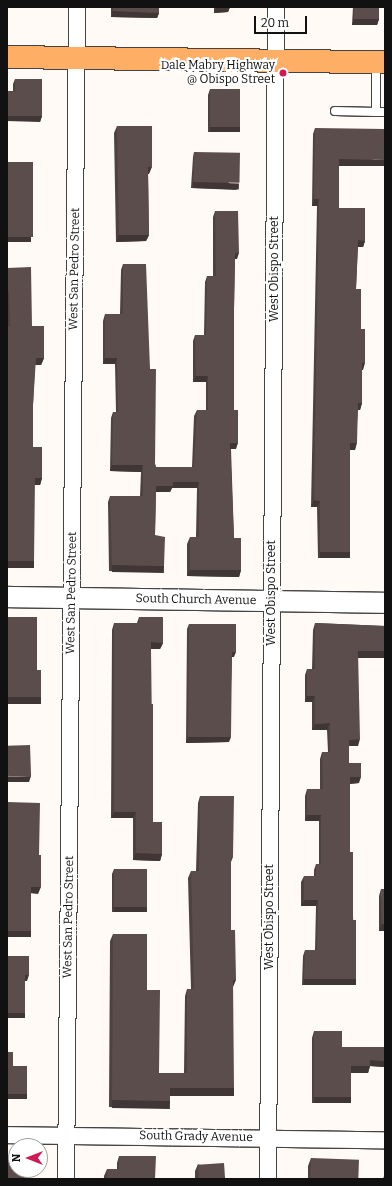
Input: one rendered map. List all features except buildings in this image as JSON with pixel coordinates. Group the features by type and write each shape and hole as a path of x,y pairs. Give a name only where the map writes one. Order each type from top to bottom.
{"main road":[{"path":"7,57 381,62"}],"street":[{"name":"West San Pedro Street","path":"66,1179 78,7"},
{"name":"West Obispo Street","path":"268,1179 276,7"},
{"name":"South Church Avenue","path":"7,597 385,603"},
{"name":"South Grady Avenue","path":"7,1135 385,1140"}],"lane":[{"path":"376,112 381,62"},
{"path":"335,111 385,112"}],"place":[{"name":"Dale Mabry Highway @ Obispo Street","path":"283,73"}]}
